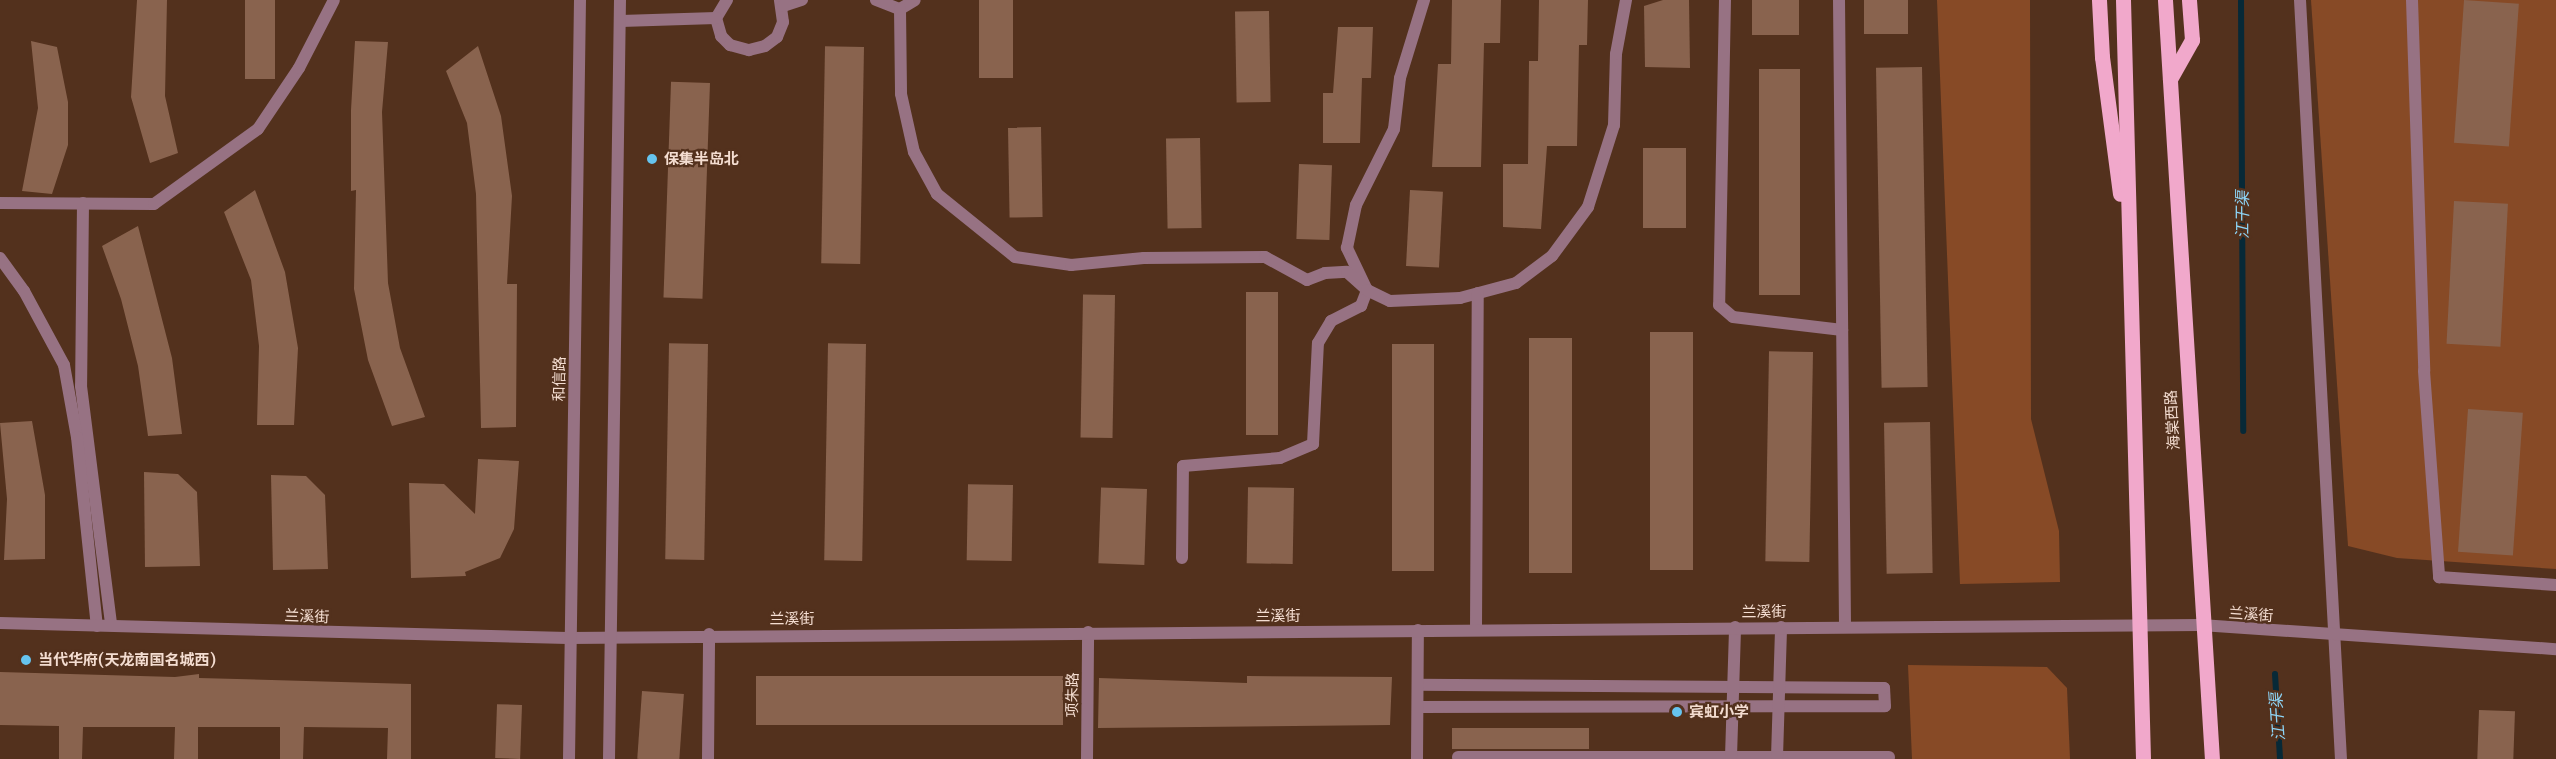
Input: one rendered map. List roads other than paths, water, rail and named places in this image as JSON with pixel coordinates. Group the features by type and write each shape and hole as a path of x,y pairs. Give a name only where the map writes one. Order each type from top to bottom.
{"main road":[{"path":"2099,0 2102,57 2130,271"},
{"path":"2123,0 2144,759"},
{"name":"海棠西路","path":"2165,0 2201,625 2211,759"},
{"path":"2170,80 2192,39 2189,0"}],"street":[{"path":"0,203 154,204 258,129 299,68 333,0"},
{"name":"和信路","path":"569,759 568,638 580,0"},
{"path":"609,759 621,0"},
{"path":"727,0 716,18 721,36 730,45 749,50 765,46 777,37 783,22 782,3 802,0"},
{"path":"876,0 900,9"},
{"path":"900,9 915,0"},
{"path":"1182,558 1183,466 1280,458 1313,444 1318,344 1331,321 1360,306 1367,290 1347,248 1356,206 1394,129 1400,78 1424,0"},
{"path":"900,9 901,94 914,152 937,194 1015,257 1071,265 1144,258 1265,257 1307,280 1325,273 1347,272 1367,290 1390,301 1460,298 1516,283 1552,256 1588,207 1614,125 1616,54 1626,0"},
{"path":"1725,0 1719,305 1733,317 1842,330"},
{"path":"1839,0 1845,627"},
{"path":"2300,0 2341,759"},
{"path":"2412,0 2424,371 2439,577 2556,585"},
{"path":"621,21 716,18"},
{"path":"83,203 81,386 111,625"},
{"path":"0,258 24,291 64,365 77,436 97,626"},
{"path":"1476,628 1478,293"},
{"name":"兰溪街","path":"0,623 568,638 610,634 2201,625 2556,649"},
{"path":"1731,757 1735,627"},
{"path":"1777,757 1781,627"},
{"path":"1417,759 1418,630"},
{"name":"项朱路","path":"1087,759 1088,632"},
{"path":"708,759 709,634"},
{"path":"1418,685 1884,688 1885,706 1418,707"},
{"path":"1458,757 1889,757"}],"waterway":[{"name":"江干渠","path":"2241,0 2243,431"},
{"name":"江干渠","path":"2275,674 2280,759"}],"place":[{"name":"保集半岛北","path":"652,159"},
{"name":"当代华府(天龙南国名城西)","path":"26,660"},
{"name":"宾虹小学","path":"1677,712"}]}
